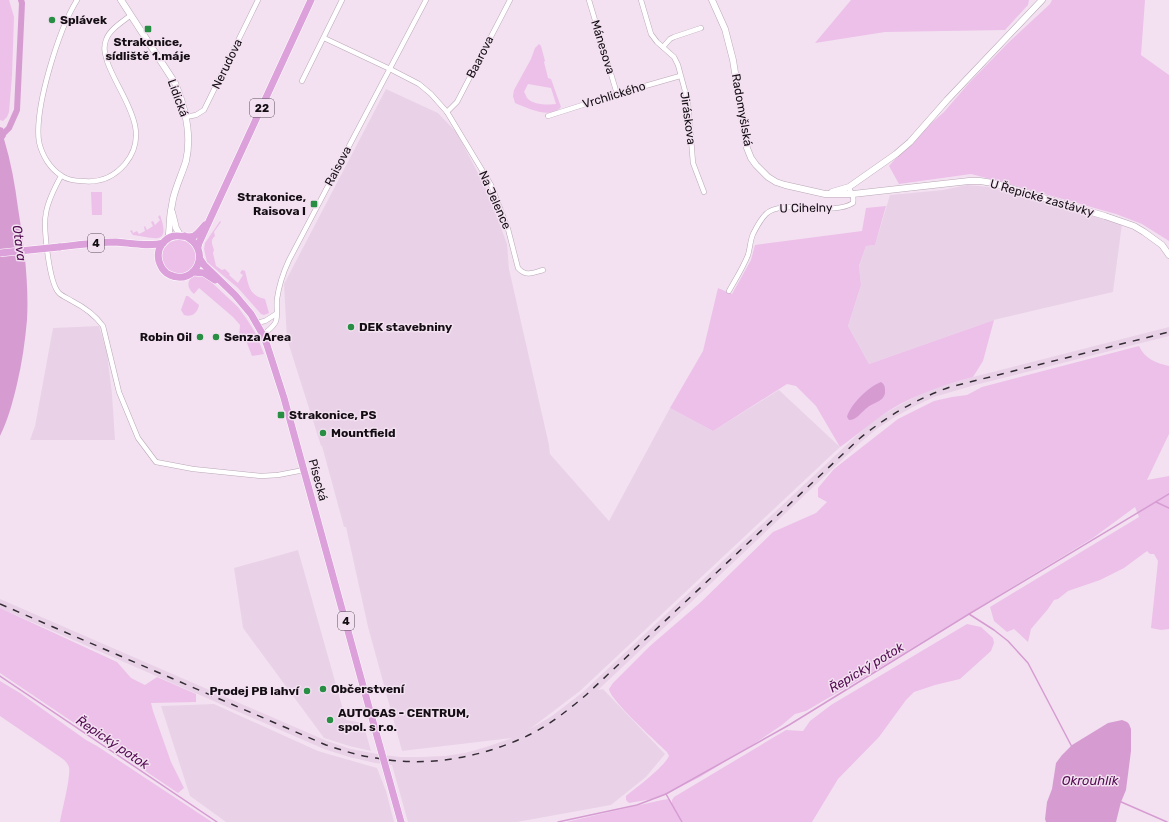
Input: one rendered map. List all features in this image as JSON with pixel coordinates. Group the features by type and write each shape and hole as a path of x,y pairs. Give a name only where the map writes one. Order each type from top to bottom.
{"main road":[{"name":"Lidická","path":"121,0 174,83 179,92 186,117 188,141 186,160 175,191 169,235 165,241"},
{"name":"22","path":"198,247 311,0"},
{"name":"Radomyšlská","path":"712,0 725,29 733,60 747,148 751,158 762,172 776,182 812,192 825,194 853,194"},
{"path":"825,194 849,187 896,154 910,142 1042,0"},
{"name":"U Řepické zastávky","path":"853,194 980,181 1000,185 1109,217 1134,226 1162,245 1169,255"},
{"name":"Lidická","path":"172,209 176,228 182,236"},
{"name":"22","path":"182,236 190,237 197,234 212,215"},
{"name":"4","path":"0,253 100,243 157,245 173,236 182,236"},
{"path":"182,236 195,242 198,247 200,259 193,272"},
{"path":"158,256 160,247 165,241"},
{"name":"4","path":"132,243 154,252 158,256 162,269 167,274 180,277 186,276 193,272"},
{"name":"Písecká","path":"200,259 204,265 243,304 263,335 278,378 300,470 401,822"},
{"name":"Písecká","path":"193,272 204,273 224,285"}],"street":[{"path":"77,0 70,11 52,60 43,93 39,124 39,141 43,154 51,167 61,176 71,180 97,182 109,178 125,164 132,154 136,132 135,123 131,110 111,71 104,48 110,32 131,15"},
{"name":"Nerudova","path":"186,117 196,115 204,110 258,0"},
{"path":"302,81 342,0"},
{"name":"Raisova","path":"263,335 274,325 276,320 282,274 426,0"},
{"name":"Baarova","path":"447,112 457,102 510,0"},
{"name":"Mánesova","path":"589,0 617,94"},
{"name":"Jiráskova","path":"641,0 651,34 657,42 674,57 678,65 688,102 693,163 704,192"},
{"path":"663,47 674,36 701,28"},
{"name":"Na Jelence","path":"324,38 419,84 439,102 447,112 491,185 508,229 518,268 522,273 527,274 543,270"},
{"name":"Vrchlického","path":"548,116 680,76"},
{"name":"Písecká","path":"61,176 45,213 50,271 59,293 84,307 98,319 103,326 119,392 138,438 156,462 193,469 261,476 278,475 300,470"},
{"path":"849,187 853,194"},
{"name":"U Cihelny","path":"729,291 748,256 752,235 765,215 771,209 847,207 853,203 853,194"},
{"path":"256,323 265,321 276,314"}],"shaded area":[{"path":"0,0 9,0 14,17 9,112 3,121 0,120"},
{"path":"851,0 1029,0 1028,5 1005,30 885,32 815,43"},
{"path":"1052,0 1145,0 1141,55 1169,75 1169,241 1142,224 1116,214 971,174 899,184 889,166 910,142 944,112 969,83 1009,42 1050,4"},
{"path":"539,44 541,46 548,78 551,79 561,107 551,113 539,112 515,103 513,96 514,90 531,59 535,48","holes":["528,84 551,88 556,104 533,102 527,98 524,92"]},
{"path":"386,89 438,113 457,133 488,192 507,244 509,269 550,454 609,521 670,408 713,431 779,390 840,447 580,691 530,729 552,716 583,692 873,421 931,389 1169,327 1169,336 975,385 934,397 895,417 878,428 861,442 598,690 603,689 665,754 646,777 611,805 517,822 408,822 392,765 349,757 324,749 0,608 0,599 327,741 351,749 400,757 444,756 465,753 512,738 402,751 368,627 346,527 344,527 322,446 287,339 284,284"},
{"path":"967,185 989,187 1122,224 1113,292 994,320 869,364 848,326 861,285 859,267 866,246 875,245 890,195 943,190"},
{"path":"91,192 102,192 102,215 92,215"},
{"path":"886,206 875,245 866,246 859,266 861,285 848,326 869,364 994,320 983,361 973,377 930,390 900,404 840,447 816,406 796,386 787,384 713,431 670,408 703,351 718,288 732,294 751,260 755,245 862,231 866,208"},
{"path":"160,215 164,232 159,238 133,235 130,231 132,230 133,233 137,231 139,234 145,231 145,226 147,230 153,226 151,222 153,221 155,225 160,220 158,217"},
{"path":"220,221 221,222 214,232 215,236 212,241 216,266 222,270 225,269 238,283 243,275 240,273 242,270 245,271 250,289 255,295 265,299 269,313 264,315 261,314 238,288 207,262 204,249 205,243"},
{"path":"179,240 191,245 196,257 191,269 179,274 167,269 162,257 167,245"},
{"path":"194,275 201,275 208,279 238,307 256,334 264,354 252,356 245,338 239,338 240,325 233,317 199,288 194,294 192,292 188,284 191,277"},
{"path":"186,296 199,305 196,312 190,316 184,315 181,310"},
{"path":"99,326 107,353 112,394 115,440 30,440 35,426 53,328"},
{"path":"1139,346 1144,354 1151,360 1169,366 1169,434 1147,480 1169,476 1169,629 1161,630 1151,628 1158,561 1154,554 1150,554 1147,551 1124,568 1100,580 1068,591 1058,599 1054,600 1031,629 1028,642 1014,629 1007,632 994,621 990,607 1139,517 1135,507 1093,538 866,676 806,711 795,714 782,725 754,744 700,777 658,798 629,803 626,800 626,796 656,771 669,756 667,752 625,711 611,694 609,689 613,683 650,646 701,602 773,532 816,513 827,502 818,497 818,488 834,469 898,419 934,401 967,395 982,387"},
{"path":"298,550 346,720 363,723 371,751 324,738 243,628 234,568"},
{"path":"0,608 117,662 131,678 145,685 157,677 196,694 196,702 151,703 171,762 184,788 178,793 0,673"},
{"path":"967,624 981,627 993,638 994,643 991,651 960,679 914,692 906,700 879,737 838,779 812,822 566,822 662,800 669,799 672,803 674,797 786,730 803,731 810,721 831,705"},
{"path":"0,681 20,693 86,740 212,822 60,822 69,778 69,766 63,759 0,716"},
{"path":"214,704 318,751 377,768 386,791 394,822 226,822 190,796 161,706"}],"water":[{"name":"Otava","path":"0,127 3,128 6,136 4,139 16,191 26,264 27,320 19,376 10,410 0,436"},
{"path":"881,382 885,389 884,397 880,401 868,407 857,417 849,420 847,417 856,402 871,387"},
{"name":"Okrouhlík","path":"1122,720 1129,724 1131,729 1131,751 1126,790 1116,822 1046,822 1047,802 1052,789 1056,763 1072,745 1108,723"}],"waterway":[{"path":"0,137 9,128 17,110 21,0"},
{"name":"Řepický potok","path":"558,822 637,805 666,794 789,725 969,614 1169,494"},
{"path":"1156,502 1169,508"},
{"path":"969,614 1008,641 1028,663 1072,747"},
{"name":"Řepický potok","path":"0,676 217,822"},
{"path":"666,794 682,822"},
{"path":"1119,801 1167,822"}],"railway":[{"path":"0,604 326,745 350,753 394,761 412,762 448,760 484,752 501,747 527,736 545,726 586,695 859,439 902,409 925,397 950,387 1169,332"}],"place":[{"name":"Splávek","path":"52,20"},
{"name":"Strakonice, sídliště 1.máje","path":"148,29"},
{"name":"Strakonice, Raisova I","path":"314,204"},
{"name":"DEK stavebniny","path":"351,327"},
{"name":"Robin Oil","path":"200,337"},
{"name":"Senza Area","path":"216,337"},
{"name":"Strakonice, PS","path":"281,415"},
{"name":"Mountfield","path":"323,433"},
{"name":"Občerstvení","path":"323,689"},
{"name":"Prodej PB lahví","path":"307,691"},
{"name":"AUTOGAS - CENTRUM, spol. s r.o.","path":"330,720"}]}
